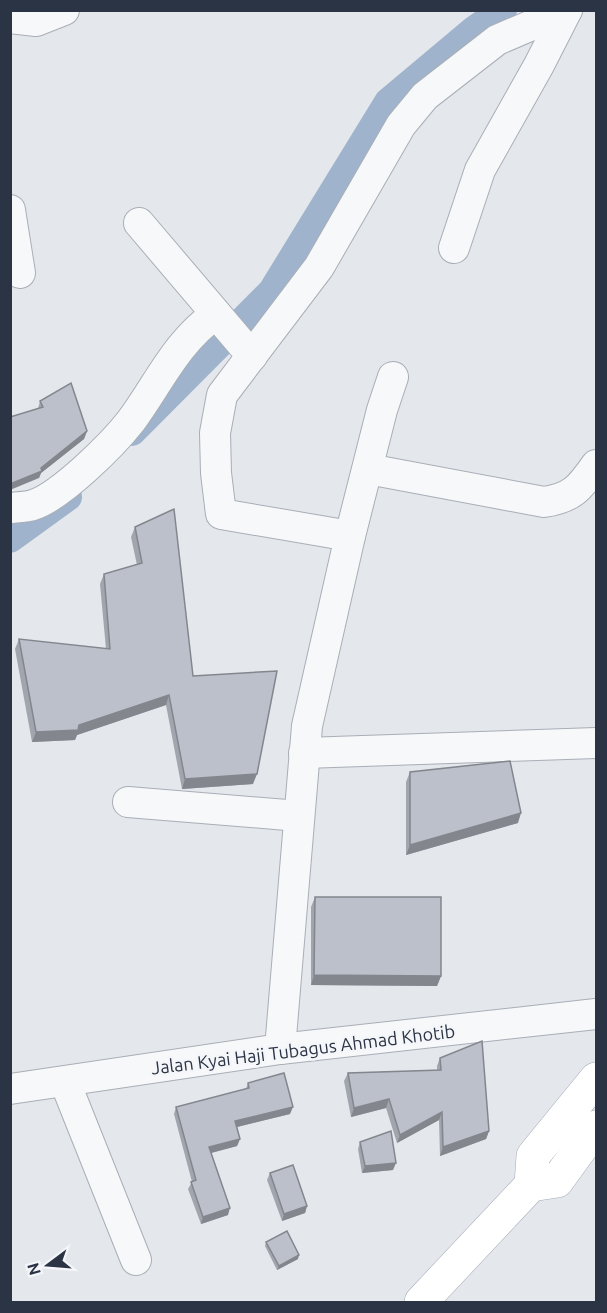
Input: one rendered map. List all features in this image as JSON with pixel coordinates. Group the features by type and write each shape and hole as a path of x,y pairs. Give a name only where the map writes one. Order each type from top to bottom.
{"main road":[{"path":"531,1185 533,1156 597,1079"},
{"path":"421,1302 531,1185 556,1181 597,1127"}],"street":[{"path":"10,18 36,21 64,10"},
{"path":"350,536 221,514 216,473 215,433 222,395 250,354 319,267 401,125 425,96 497,40 567,10 540,65 480,170 454,248"},
{"path":"10,210 20,273"},
{"path":"139,223 250,354"},
{"path":"10,508 34,505 75,478 130,422 164,367 196,328 220,319"},
{"path":"280,1049 307,726 350,536 382,410 393,377"},
{"path":"368,468 544,502 562,500 581,486 597,465"},
{"path":"304,753 597,743"},
{"path":"128,802 300,816"},
{"name":"Jalan Kyai Haji Tubagus Ahmad Khotib","path":"10,1089 280,1049 597,1014"},
{"path":"65,1082 136,1260"}],"building":[{"path":"71,383 87,431 41,468 42,471 10,484 10,417 43,407 40,401"},
{"path":"174,509 193,676 277,671 257,774 185,779 169,695 79,725 78,730 36,732 19,639 110,649 104,574 142,563 135,527"},
{"path":"510,761 521,813 410,845 410,772"},
{"path":"315,897 441,897 441,976 314,975"},
{"path":"482,1041 489,1131 443,1147 442,1112 400,1135 389,1099 354,1108 348,1073 441,1070 440,1058"},
{"path":"284,1073 293,1107 235,1121 240,1139 209,1147 230,1208 203,1217 191,1182 196,1180 176,1107 249,1088 248,1083"},
{"path":"391,1131 396,1163 365,1166 360,1142"},
{"path":"293,1165 307,1206 284,1214 270,1173"},
{"path":"287,1231 299,1255 279,1266 266,1242"}],"waterway":[{"path":"132,432 272,291 388,102 475,29 503,10"},
{"path":"10,539 68,497"}]}
